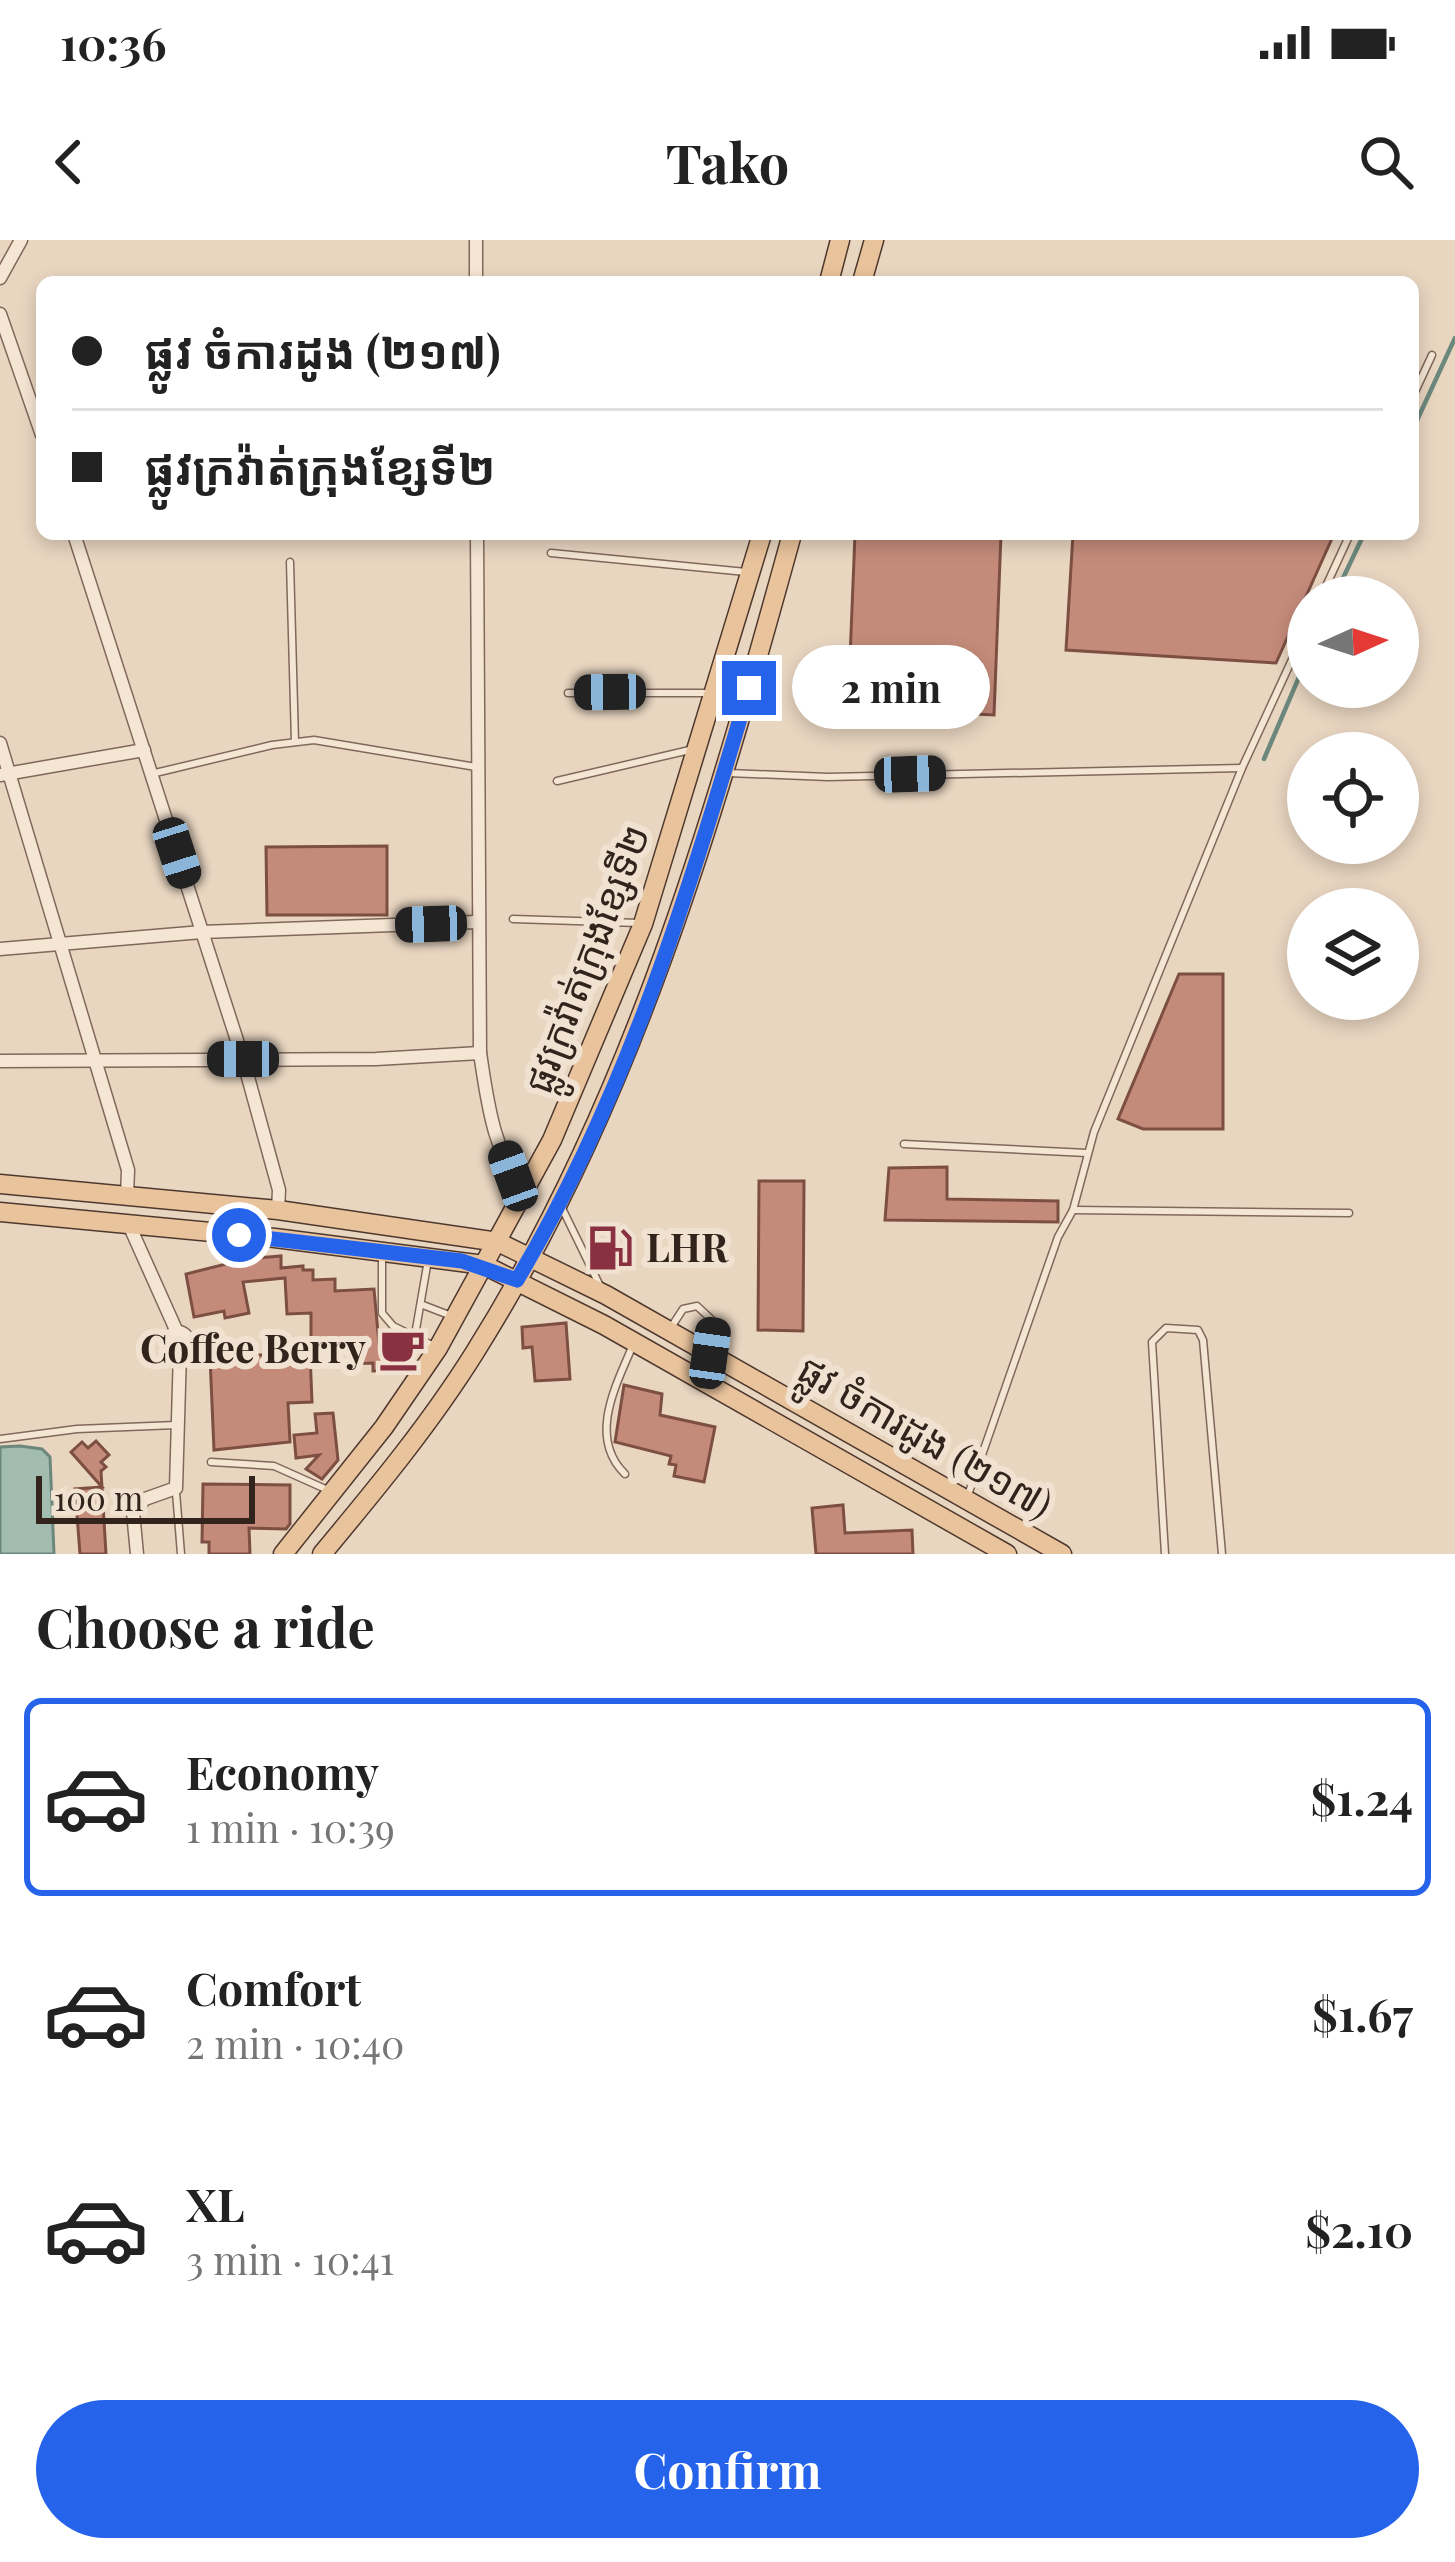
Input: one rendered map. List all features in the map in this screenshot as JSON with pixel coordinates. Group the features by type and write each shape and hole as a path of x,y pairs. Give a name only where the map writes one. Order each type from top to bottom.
{"main road":[{"path":"831,276 840,240"},
{"path":"864,276 874,240"},
{"name":"ផ្លូវក្រវ៉ាត់ក្រុងខ្សែទី២","path":"283,1554 438,1348 527,1190 643,924 761,540"},
{"name":"ផ្លូវក្រវ៉ាត់ក្រុងខ្សែទី២","path":"322,1554 409,1449 476,1352 560,1203 674,934 790,540"},
{"path":"731,638 762,645"},
{"name":"ផ្លូវ ចំការដូង (២១៧)","path":"0,1184 278,1210 498,1242 669,1330 1056,1553"},
{"name":"ផ្លូវ ចំការដូង (២១៧)","path":"0,1212 382,1250 484,1265 635,1342 1007,1554"}],"street":[{"path":"0,278 21,240"},
{"path":"476,240 476,276"},
{"path":"0,314 36,417"},
{"path":"76,540 243,1059 279,1190 278,1210"},
{"path":"477,540 480,1053 488,1107 513,1176 527,1190"},
{"path":"0,743 5,775 62,942 128,1170 127,1196"},
{"path":"5,775 144,750"},
{"path":"0,949 202,932 477,922"},
{"path":"0,1061 480,1053"},
{"path":"130,1227 177,1332 169,1343 180,1351 176,1488 146,1499 134,1512 136,1554"}],"lane":[{"path":"1419,382 1432,355"},
{"path":"1331,576 1347,540"},
{"path":"551,553 749,573"},
{"path":"290,562 295,742"},
{"path":"968,1499 1058,1237 1072,1210 1087,1153 1242,768 1287,670"},
{"path":"568,693 714,694"},
{"path":"152,774 314,740 476,766"},
{"path":"557,782 698,748"},
{"path":"724,772 828,777 1242,768"},
{"path":"513,919 643,924"},
{"path":"904,1144 1087,1153"},
{"path":"560,1203 606,1295"},
{"path":"1072,1210 1349,1213"},
{"path":"382,1250 382,1313 438,1348"},
{"path":"414,1336 429,1256"},
{"path":"423,1305 455,1318"},
{"path":"669,1330 683,1309 697,1306 713,1321 710,1353"},
{"path":"1165,1554 1152,1342 1166,1328 1198,1330 1203,1340 1222,1554"},
{"path":"625,1474 611,1460 604,1432 635,1342"},
{"path":"0,1439 177,1424"},
{"path":"211,1462 274,1466 334,1492"},
{"path":"176,1488 181,1554"}],"shaded area":[{"path":"0,1447 42,1449 50,1457 54,1554 0,1554"}],"building":[{"path":"855,540 1001,540 994,715 848,708"},
{"path":"1073,540 1331,540 1315,576 1287,576 1287,639 1276,663 1066,650"},
{"path":"387,846 387,915 267,915 266,847"},
{"path":"1179,974 1223,974 1223,1129 1143,1129 1118,1119"},
{"path":"947,1167 947,1199 1058,1201 1058,1222 885,1220 889,1168"},
{"path":"759,1181 804,1181 803,1331 758,1330"},
{"path":"281,1256 281,1268 303,1266 303,1270 313,1270 313,1280 335,1279 335,1291 374,1289 379,1344 398,1343 399,1370 373,1371 373,1363 349,1364 348,1350 311,1351 311,1313 287,1314 285,1278 243,1282 249,1313 225,1318 224,1311 194,1317 186,1274"},
{"path":"566,1323 570,1379 535,1381 532,1347 523,1348 522,1327"},
{"path":"310,1353 312,1402 288,1403 290,1442 214,1450 210,1357"},
{"path":"624,1385 662,1394 660,1415 715,1427 704,1482 674,1476 676,1465 669,1464 671,1456 615,1442"},
{"path":"333,1413 338,1460 322,1479 306,1469 319,1455 296,1458 294,1435 317,1433 315,1414"},
{"path":"96,1441 109,1455 101,1462 106,1467 101,1471 102,1487 71,1452 82,1442 88,1448"},
{"path":"203,1484 290,1485 290,1524 286,1529 249,1528 250,1554 209,1554 209,1542 202,1542"},
{"path":"102,1487 106,1554 80,1554 75,1489"},
{"path":"843,1505 845,1533 912,1530 913,1554 816,1554 812,1508"}],"waterway":[{"path":"1419,416 1455,338"},
{"path":"1344,576 1361,540"},
{"path":"1264,759 1287,705"}],"place":[{"name":"LHR","path":"610,1248"},
{"name":"Coffee Berry","path":"402,1349"}],"route":[{"path":"239,1235 462,1261 517,1280 585,1152 674,934 749,688"}]}
